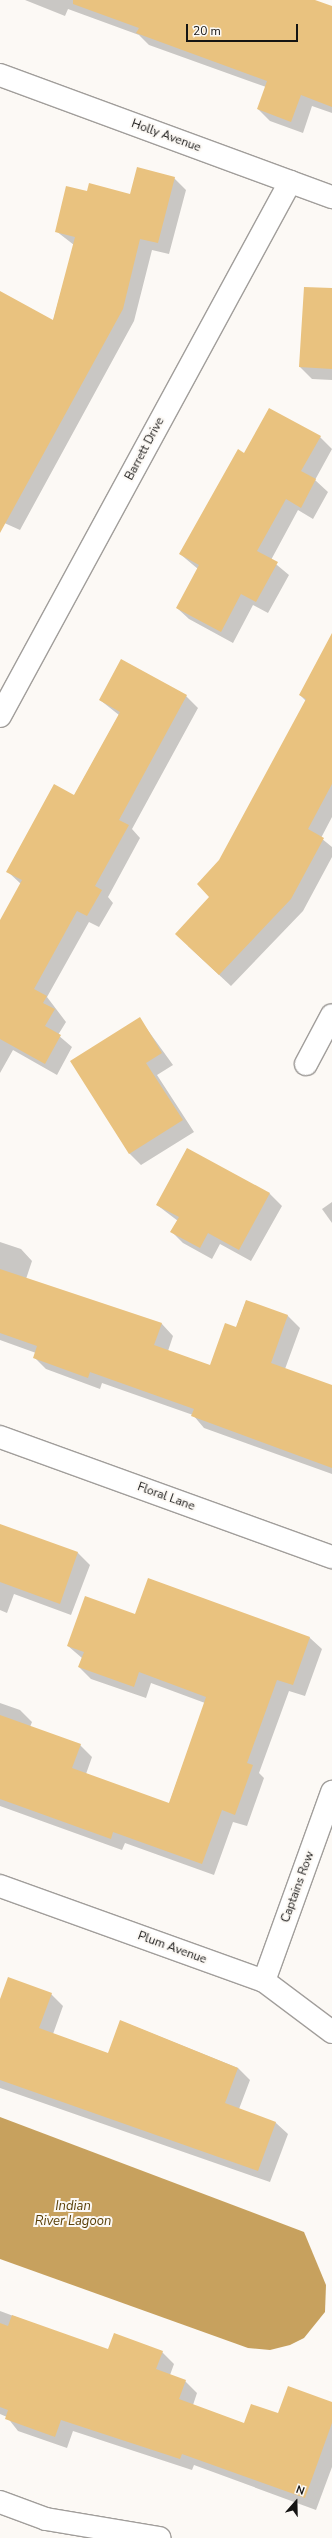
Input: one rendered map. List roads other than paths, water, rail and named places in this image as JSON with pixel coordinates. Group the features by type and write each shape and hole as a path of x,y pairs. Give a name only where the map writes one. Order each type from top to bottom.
{"street":[{"name":"Holly Avenue","path":"0,75 332,197"},
{"name":"Barrett Drive","path":"0,716 290,182"},
{"path":"306,1064 332,1015"},
{"name":"Floral Lane","path":"0,1437 332,1558"},
{"name":"Captains Row","path":"264,1981 332,1792"},
{"name":"Plum Avenue","path":"0,1886 264,1981 332,2032"},
{"path":"0,2502 46,2519 159,2538"}],"water":[{"name":"Indian River Lagoon","path":"0,2117 304,2232 326,2285 325,2312 304,2338 290,2345 270,2350 248,2348 0,2259"}]}
